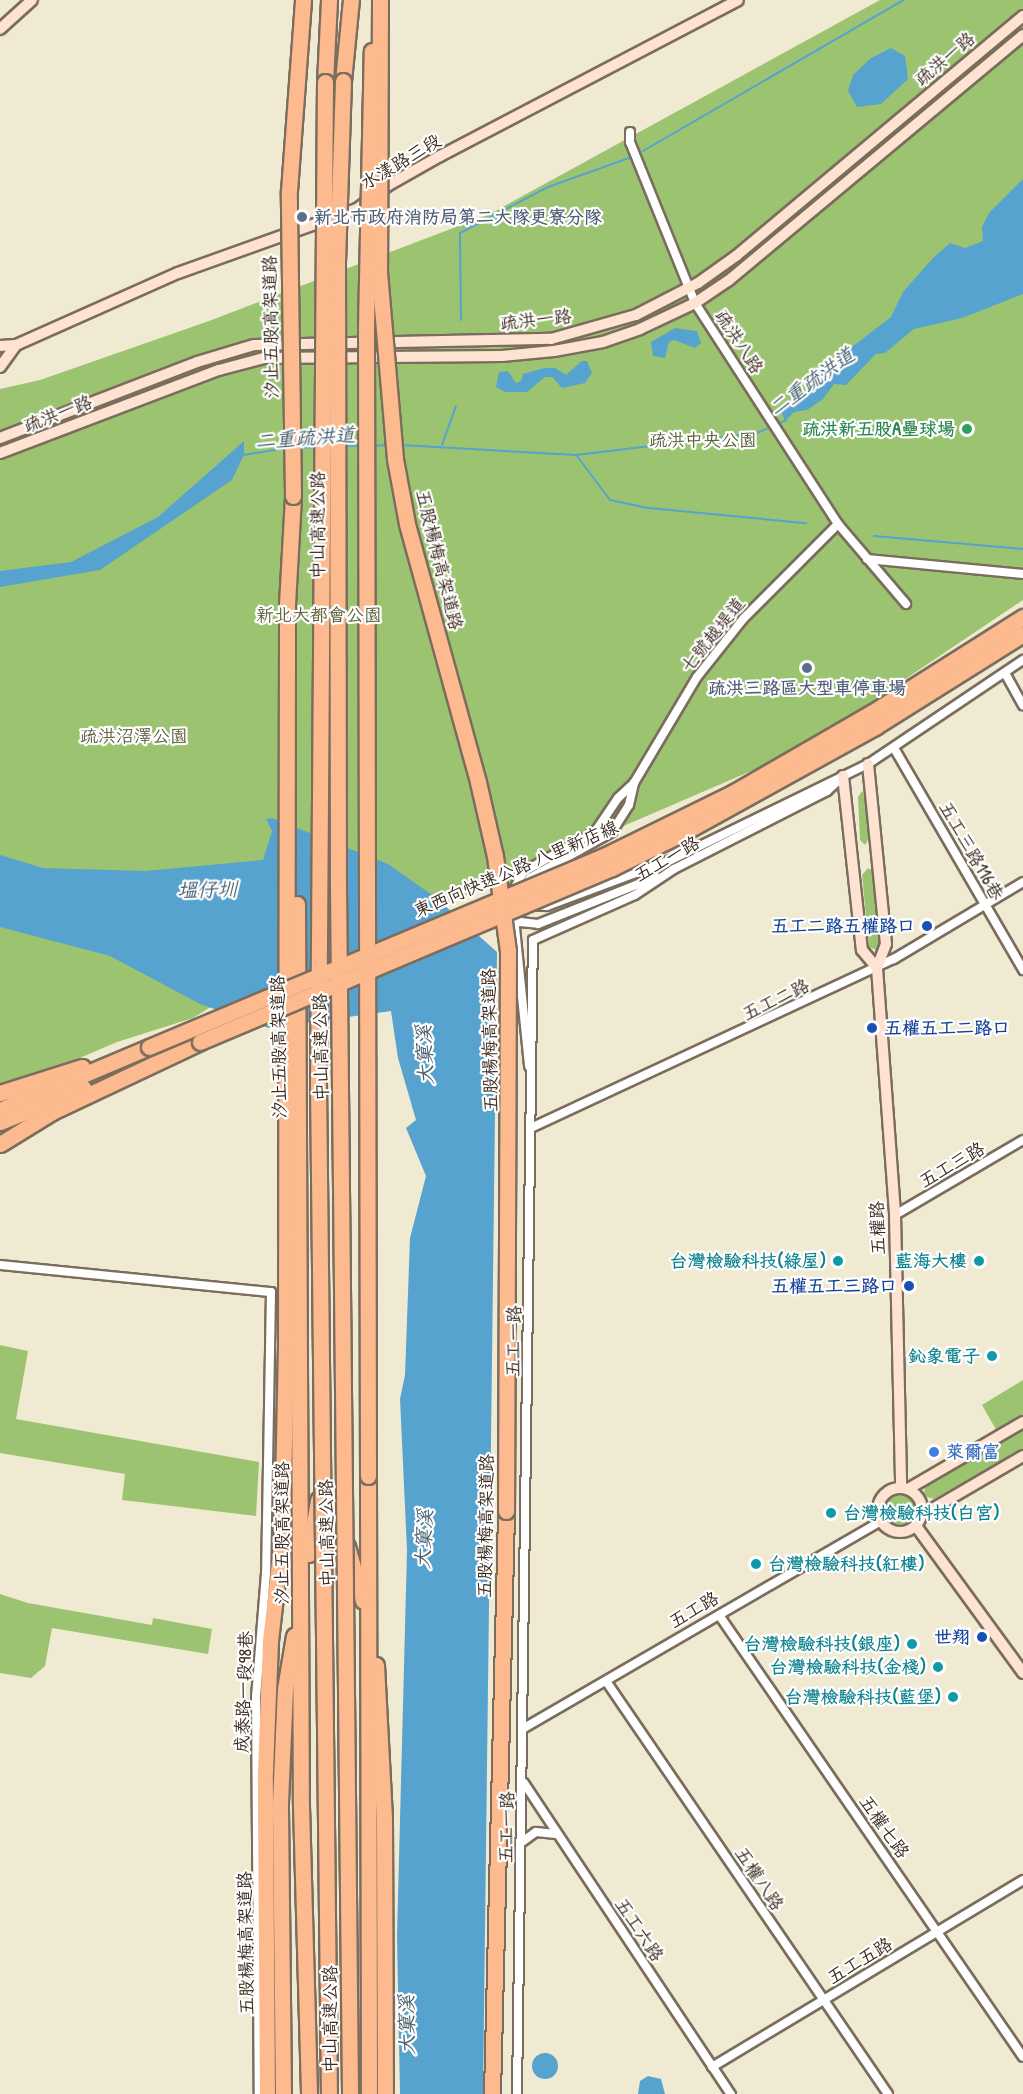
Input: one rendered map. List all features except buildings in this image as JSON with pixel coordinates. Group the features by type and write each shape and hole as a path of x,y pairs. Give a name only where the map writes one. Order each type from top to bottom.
{"highway":[{"name":"汐止五股高架道路","path":"303,0 289,191 302,1439 301,1806 309,2094"},
{"name":"中山高速公路","path":"329,0 325,82 318,1083 329,2094"},
{"name":"中山高速公路","path":"350,2094 347,1545 338,839 337,261 343,81 351,0"},
{"path":"369,2094 366,327 368,118 375,0"},
{"name":"五股楊梅高架道路","path":"380,0 380,281 396,459 407,524 478,782 495,856 508,951 506,1511 492,2094"},
{"name":"五股楊梅高架道路","path":"267,2094 266,1771 270,1641 282,1523 287,604 293,496"},
{"name":"東西向快速公路 八里新店線","path":"0,1110 604,856 734,792 871,713 1023,616"},
{"name":"東西向快速公路 八里新店線","path":"0,1122 200,1042 612,867 681,834 875,727 1023,634"},
{"path":"0,1144 52,1112 200,1042"},
{"path":"0,1093 148,1047"},
{"path":"283,2094 280,1803 285,1689 323,1474"},
{"path":"347,1545 368,1615 380,1695 385,2094"},
{"path":"302,2094 306,2017"}],"street":[{"path":"0,29 32,0"},
{"name":"水漾路三段","path":"0,346 16,345 178,273 357,209 387,186 440,156 738,0"},
{"name":"疏洪一路","path":"0,438 234,349 277,343 551,339 636,315 690,288 736,256 1023,16"},
{"name":"疏洪一路","path":"0,453 219,370 264,358 502,356 554,351 631,332 695,303 728,281 1023,35"},
{"name":"疏洪八路","path":"630,132 630,142 695,303 780,431 838,524 906,604"},
{"path":"0,367 16,345"},
{"name":"七號越堤道","path":"671,860 539,909 530,908 522,892 530,879 612,832 629,805 634,783 675,707 720,648 838,524"},
{"path":"867,559 1023,574"},
{"name":"五工一路","path":"671,860 868,764 1023,660"},
{"path":"1005,673 1023,705"},
{"name":"五工三路116巷","path":"894,748 1023,970"},
{"name":"五權路","path":"868,764 886,944 877,968 895,1215 905,1488"},
{"name":"五工一路","path":"518,2094 533,1127 533,940 635,895 674,870 827,791 843,776"},
{"name":"五權路","path":"843,776 862,950 877,968"},
{"name":"七號越堤道","path":"533,1110 512,897 517,879 595,832 618,798 634,783"},
{"path":"514,914 520,922 538,924 674,870"},
{"name":"五工二路","path":"533,1127 877,968 1023,882"},
{"name":"五工三路","path":"895,1215 1023,1140"},
{"name":"成泰路一段98巷","path":"0,1265 271,1292 266,1573 256,1697 259,2094"},
{"path":"1023,1422 905,1488 890,1490 881,1498 878,1510 881,1521 894,1532 916,1526 922,1515 1023,1456"},
{"path":"905,1488 921,1502 922,1515"},
{"name":"五工路","path":"524,1728 881,1521"},
{"path":"916,1526 1023,1673"},
{"name":"五權七路","path":"719,1615 1023,2057"},
{"name":"五權八路","path":"606,1681 888,2094"},
{"name":"五工六路","path":"523,1782 731,2094"},
{"path":"522,1842 536,1832 556,1834"},
{"name":"五工五路","path":"712,2067 1023,1880"}],"green space":[{"name":"新北大都會公園","path":"880,0 1023,0 1023,600 800,750 605,834 497,892 485,885 386,937 238,990 193,1018 117,1042 24,1082 0,1088 0,389 40,380 209,321 490,214"},
{"path":"862,791 867,799 869,838 865,845 860,840 858,797"},
{"path":"868,868 874,872 879,945 876,950 869,947 862,875"},
{"path":"0,1345 28,1351 16,1419 259,1462 256,1516 122,1500 125,1474 0,1453"},
{"path":"1023,1380 1023,1418 998,1433 982,1405"},
{"path":"1023,1426 1023,1449 934,1499 924,1496 925,1484"},
{"path":"900,1493 911,1498 916,1509 911,1520 900,1525 889,1520 884,1509 889,1498"},
{"path":"0,1594 28,1603 152,1625 153,1618 212,1629 208,1654 52,1628 45,1666 31,1678 0,1673"}],"water":[{"path":"891,48 905,56 908,79 881,104 857,107 848,91 853,75 871,58"},
{"path":"1023,179 1023,294 962,318 914,329 885,353 876,354 846,385 834,384 823,399 807,410 794,412 785,421 779,406 789,404 798,391 806,391 818,373 891,317 903,292 933,258 950,243 965,248 983,241 982,227 989,213"},
{"path":"675,328 697,331 701,343 695,348 674,340 669,342 665,358 653,356 651,342"},
{"path":"582,361 587,361 592,373 585,383 562,388 552,377 545,377 527,392 505,392 496,387 499,372 508,371 516,383 521,381 523,374 544,368 555,368 566,375"},
{"path":"244,441 244,455 232,480 100,570 0,587 0,571 71,562 158,517"},
{"path":"272,818 388,864 435,897 497,952 483,2094 400,2094 397,1936 407,1550 400,1399 405,1375 410,1238 426,1176 406,1128 416,1120 398,1058 391,1011 269,1028 200,1004 110,956 0,927 0,855 43,868 145,871 263,860 272,831 266,819"},
{"path":"545,2053 554,2057 558,2066 554,2075 545,2079 536,2075 532,2066 536,2057"},
{"path":"648,2076 661,2079 665,2094 638,2094 640,2081"}],"waterway":[{"path":"643,151 903,0"},
{"path":"461,320 460,233 548,187 629,158"},
{"path":"442,445 456,406"},
{"name":"二重疏洪道","path":"401,445 576,455 757,433 786,420"},
{"name":"二重疏洪道","path":"371,446 389,445"},
{"name":"二重疏洪道","path":"344,446 359,446"},
{"name":"二重疏洪道","path":"299,448 317,447"},
{"name":"二重疏洪道","path":"243,455 287,448"},
{"name":"二重疏洪道","path":"577,456 610,500 649,508 806,523"},
{"path":"874,536 1023,549"}],"place":[{"name":"新北市政府消防局第二大隊更寮分隊","path":"302,217"},
{"name":"疏洪新五股A壘球場","path":"967,429"},
{"name":"疏洪三路區大型車停車場","path":"807,668"},
{"name":"五工二路五權路口","path":"927,926"},
{"name":"五權五工二路口","path":"872,1028"},
{"name":"台灣檢驗科技(綠屋)","path":"838,1261"},
{"name":"藍海大樓","path":"979,1261"},
{"name":"五權五工三路口","path":"909,1286"},
{"name":"鈊象電子","path":"992,1356"},
{"name":"萊爾富","path":"934,1452"},
{"name":"台灣檢驗科技(白宮)","path":"831,1513"},
{"name":"台灣檢驗科技(紅樓)","path":"756,1564"},
{"name":"世翔","path":"982,1637"},
{"name":"台灣檢驗科技(銀座)","path":"912,1644"},
{"name":"台灣檢驗科技(金棧)","path":"938,1667"},
{"name":"台灣檢驗科技(藍堡)","path":"953,1697"}],"park label":[{"name":"疏洪中央公園","path":"703,440"},
{"name":"疏洪沼澤公園","path":"134,736"}],"water label":[{"name":"塭仔圳","path":"207,889"},
{"name":"大窠溪","path":"424,1055"},
{"name":"大窠溪","path":"423,1539"},
{"name":"大窠溪","path":"406,2025"}]}
